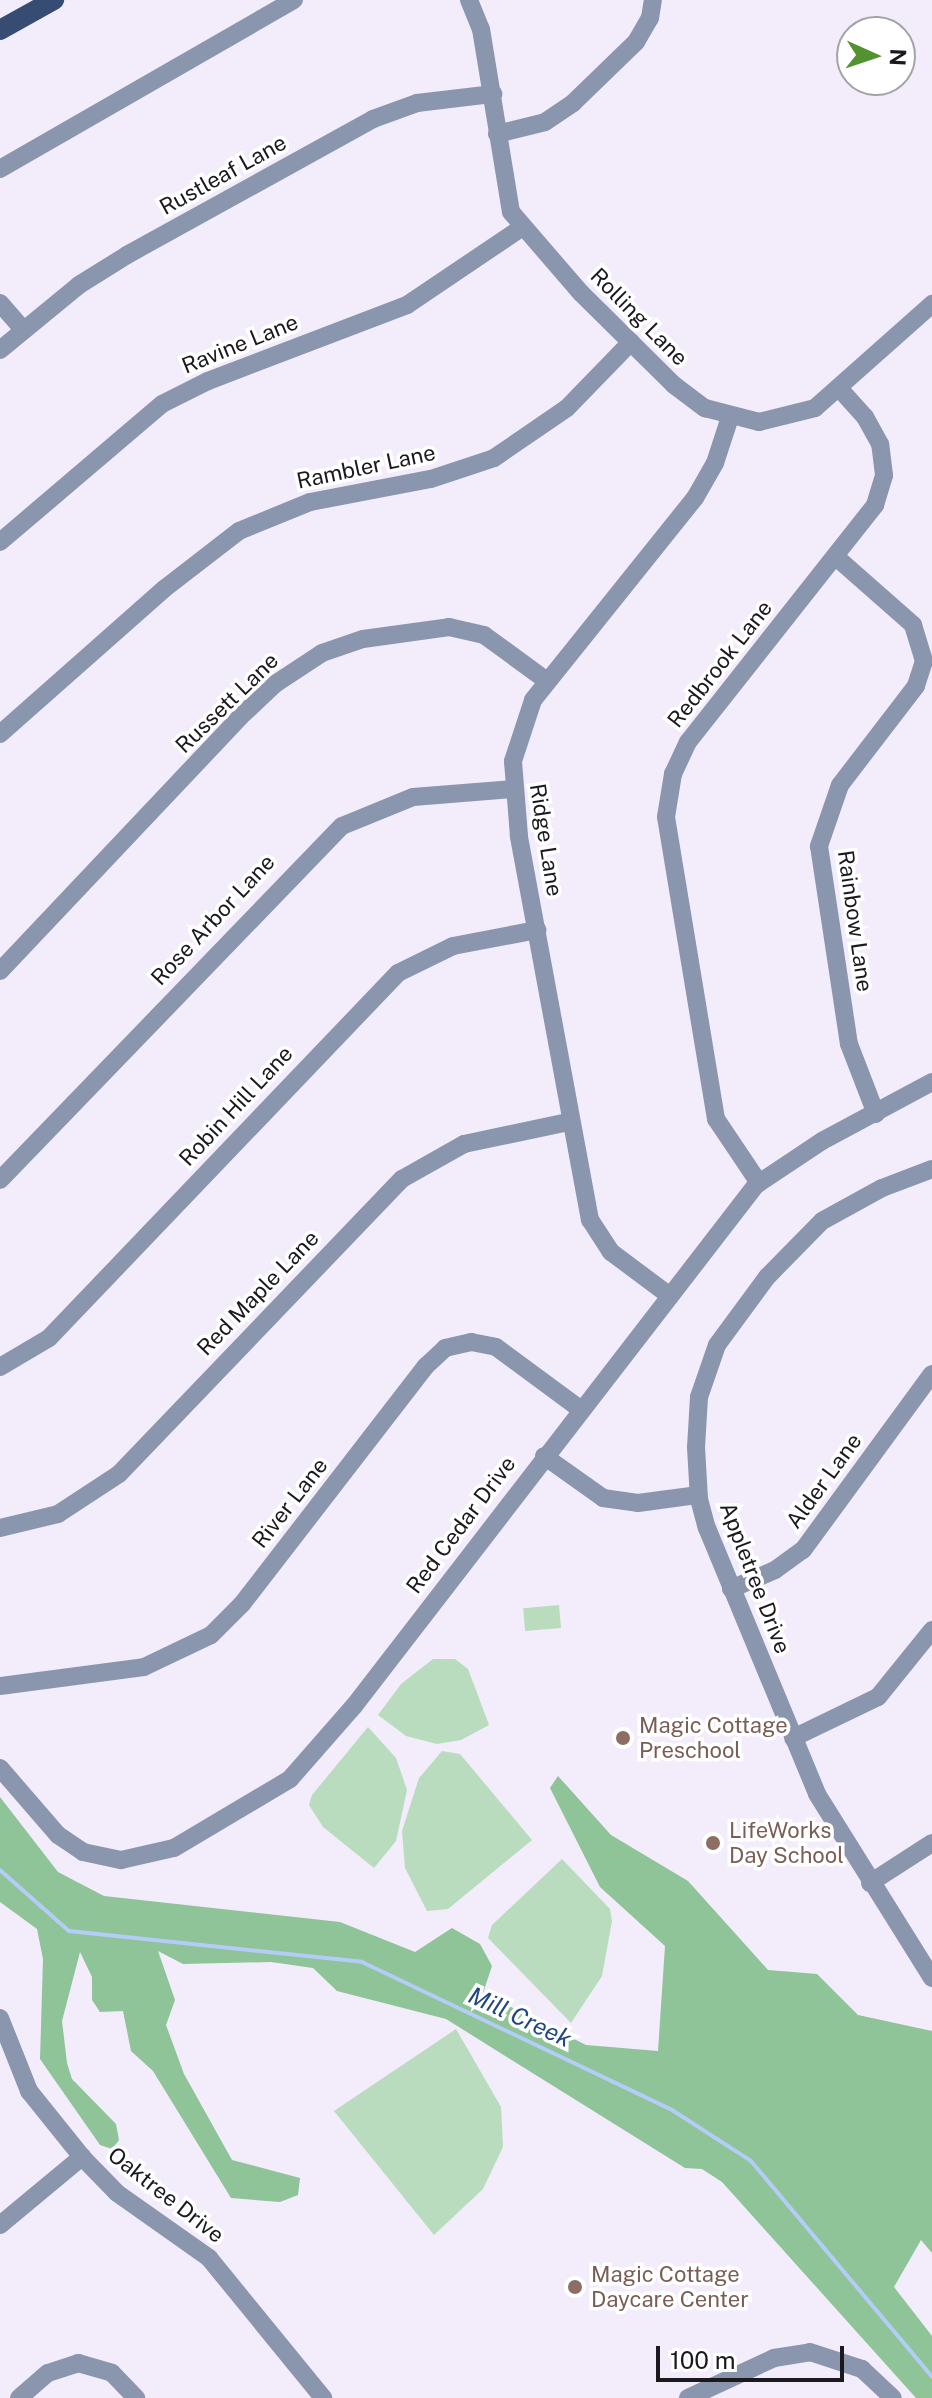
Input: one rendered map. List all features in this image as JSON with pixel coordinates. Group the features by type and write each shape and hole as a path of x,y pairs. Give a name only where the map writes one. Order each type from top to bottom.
{"main road":[{"path":"0,30 54,0"}],"street":[{"path":"0,169 294,0"},
{"name":"Rolling Lane","path":"469,0 481,29 507,200 521,228 674,385 705,408 730,417 759,422 797,416 840,389 932,304"},
{"path":"497,134 545,122 573,103 636,42 650,18 653,0"},
{"name":"Rustleaf Lane","path":"0,350 23,329 127,255 373,119 417,103 493,94"},
{"name":"Ravine Lane","path":"0,542 162,404 208,381 407,305 521,228"},
{"path":"0,303 23,329"},
{"name":"Rambler Lane","path":"0,734 164,589 239,531 310,502 431,479 494,458 557,416 631,342"},
{"name":"Redbrook Lane","path":"759,1183 736,1156 716,1119 668,850 668,799 679,759 701,723 875,505 884,475 875,431 840,389"},
{"name":"Ridge Lane","path":"670,1296 600,1239 584,1197 568,1122 513,789 513,761 522,721 547,681 695,498 715,463 730,417"},
{"name":"Rainbow Lane","path":"836,557 913,625 924,661 916,686 840,785 819,846 849,1044 876,1114"},
{"name":"Russett Lane","path":"0,971 239,718 275,684 322,653 363,639 449,627 484,635 547,681"},
{"name":"Rose Arbor Lane","path":"0,1180 342,826 413,797 513,789"},
{"name":"Robin Hill Lane","path":"0,1367 49,1338 398,973 453,946 537,930"},
{"name":"Red Cedar Drive","path":"0,1768 58,1835 105,1858 156,1855 226,1819 290,1779 314,1757 580,1409 759,1183 932,1082"},
{"name":"Red Maple Lane","path":"0,1528 58,1514 119,1474 402,1179 464,1144 568,1122"},
{"name":"Appletree Drive","path":"932,1169 882,1188 822,1221 794,1246 733,1320 717,1345 699,1397 698,1495 731,1589 817,1794 932,1978"},
{"name":"River Lane","path":"0,1686 33,1678 131,1670 166,1660 211,1635 242,1604 426,1366 445,1348 471,1342 496,1347 580,1409"},
{"name":"Alder Lane","path":"731,1589 775,1570 803,1550 932,1374"},
{"path":"544,1456 603,1498 638,1503 698,1495"},
{"path":"793,1738 878,1697 932,1630"},
{"path":"870,1883 932,1843"},
{"name":"Oaktree Drive","path":"0,2018 6,2057 82,2157 117,2193 209,2258 323,2398"},
{"path":"0,2225 82,2157"},
{"path":"688,2398 722,2390 774,2358 823,2353 867,2372 893,2398"},
{"path":"19,2398 48,2373 78,2363 112,2373 136,2398"}],"green space":[{"path":"559,1605 561,1628 525,1631 523,1608"},
{"path":"433,1659 455,1659 468,1669 489,1725 461,1740 437,1744 406,1736 378,1715 401,1684"},
{"path":"368,1727 396,1758 407,1790 396,1841 374,1868 323,1827 309,1805 312,1795"},
{"path":"442,1751 460,1754 532,1840 448,1909 427,1911 405,1868 402,1831 419,1778"},
{"path":"558,1776 611,1835 688,1881 768,1970 817,1974 858,2015 932,2031 932,2253 921,2240 894,2287 932,2336 932,2398 916,2398 722,2182 702,2169 685,2168 446,2019 337,1991 313,1968 271,1962 183,1964 158,1951 175,2000 166,2025 184,2074 232,2160 300,2178 298,2195 280,2202 231,2198 153,2071 131,2051 123,2011 100,2012 92,2000 92,1977 80,1952 62,2021 67,2063 72,2079 116,2124 119,2140 112,2149 100,2145 40,2059 43,1959 37,1929 0,1902 0,1797 58,1872 104,1896 340,1922 415,1952 452,1928 480,1944 492,1966 483,1993 586,2045 658,2051 665,1946 600,1887 550,1788"},
{"path":"562,1859 610,1909 612,1921 602,1976 571,2023 488,1938 492,1925"},
{"path":"456,2029 501,2107 503,2147 483,2189 434,2235 334,2111"}],"waterway":[{"name":"Mill Creek","path":"0,1870 69,1931 362,1962 672,2110 751,2161 932,2377"}],"place":[{"name":"Magic Cottage Preschool","path":"623,1738"},
{"name":"LifeWorks Day School","path":"713,1843"},
{"name":"Magic Cottage Daycare Center","path":"575,2287"}]}
